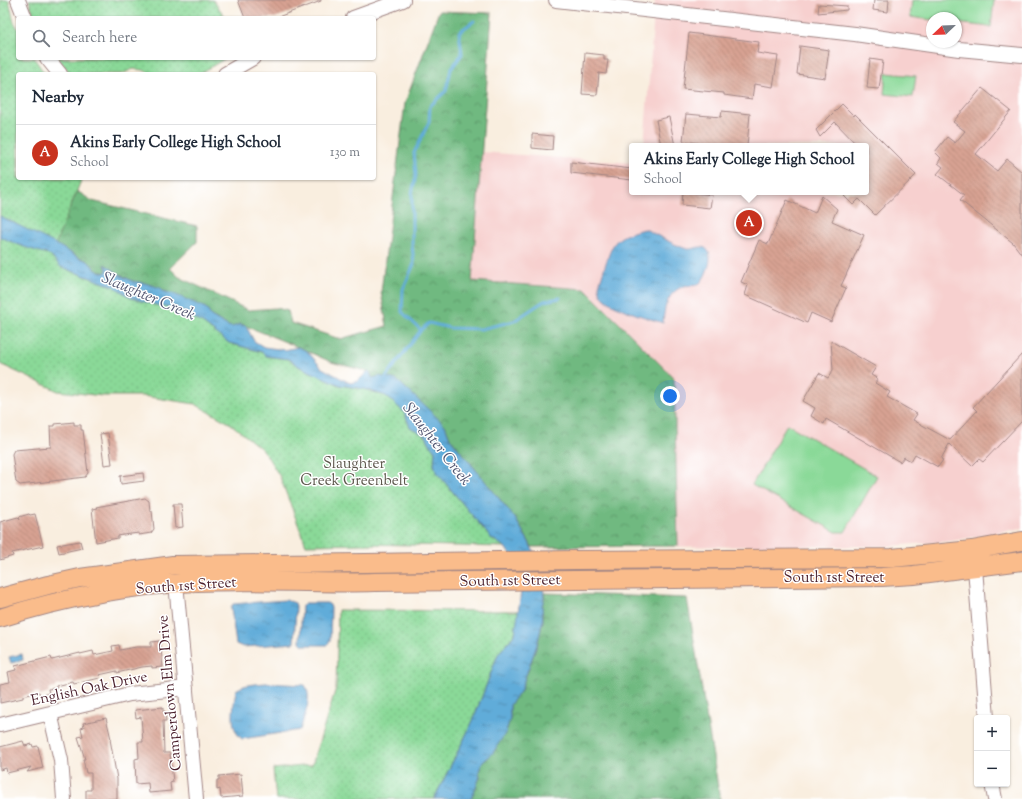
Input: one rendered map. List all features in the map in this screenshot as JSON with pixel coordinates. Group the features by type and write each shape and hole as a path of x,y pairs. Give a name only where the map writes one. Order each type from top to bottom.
{"main road":[{"name":"South 1st Street","path":"0,598 80,578 173,565 892,558 972,550 1022,541"},
{"name":"South 1st Street","path":"0,618 58,602 93,595 176,583 234,581 371,582 582,578 882,577 914,575 1022,561"},
{"path":"173,565 176,583"}],"street":[{"path":"18,0 24,16"},
{"path":"359,16 403,0"},
{"path":"556,0 855,34 959,49 1022,55"},
{"path":"49,60 58,72"},
{"path":"228,72 249,60"},
{"path":"975,568 987,715"},
{"name":"Camperdown Elm Drive","path":"176,583 196,799"},
{"name":"English Oak Drive","path":"0,725 130,694 186,688"},
{"path":"50,713 61,760 64,799"},
{"path":"993,787 995,799"}],"shaded area":[{"path":"655,0 1022,0 1022,528 951,541 887,546 532,547 461,451 481,152 629,163 629,195 869,195 869,143 644,143"}],"green space":[{"name":"Slaughter Creek Greenbelt","path":"0,0 9,0 16,26 16,60 35,60 44,72 16,72 16,180 81,180 51,255 61,267 115,287 131,298 160,306 175,307 204,324 229,343 262,352 266,356 288,359 300,367 340,385 364,389 386,396 404,412 410,427 426,436 435,451 434,465 438,474 491,538 505,547 366,544 306,545 280,477 264,451 231,424 195,404 143,396 103,396 58,391 0,364"},
{"path":"29,0 213,0 225,16 33,16"},
{"path":"912,0 994,0 991,27 962,24 962,12 926,12 926,19 910,17"},
{"path":"439,11 492,13 472,281 585,289 674,378 678,546 532,547 515,518 450,438 445,425 372,378 370,372 331,362 241,324 232,327 228,326 211,316 206,308 145,283 132,281 105,265 107,270 105,273 96,270 88,261 55,244 77,191 92,201 197,226 197,242 170,268 179,277 248,310 276,308 288,311 291,323 340,339 387,326 381,292 405,103"},
{"path":"59,60 223,60 202,72 148,72 133,69 126,72 69,72"},
{"path":"886,73 916,76 913,97 884,94"},
{"path":"787,424 877,476 845,532 836,532 752,485"},
{"path":"544,593 687,598 720,799 471,799 480,777 479,771 482,763 493,753 510,719 510,705 520,692 538,642 543,620 542,605"},
{"path":"338,610 519,611 515,634 498,654 472,723 434,799 276,799 273,769 312,765 336,688"}],"water":[{"name":"Slaughter Creek","path":"0,216 88,261 96,270 105,273 107,270 105,264 132,281 161,288 162,291 174,294 206,308 211,316 228,326 232,327 240,324 246,326 254,341 264,347 285,350 298,347 307,351 322,368 350,383 358,381 368,371 370,372 372,378 380,376 397,380 445,425 450,438 515,518 529,542 543,572 543,620 538,642 520,692 510,705 510,719 506,732 493,753 482,763 479,771 480,777 471,799 434,799 472,723 498,654 515,634 522,585 511,556 505,547 491,538 438,474 434,465 435,451 426,436 410,427 404,412 386,396 364,389 340,385 300,367 288,359 266,356 262,352 229,343 204,324 175,307 160,306 131,298 115,287 61,267 50,255 24,247 0,237"},
{"path":"645,229 687,249 700,247 705,248 710,255 709,266 700,283 697,285 679,288 668,300 664,311 663,323 614,305 603,297 599,290 599,285 614,244 620,238 632,232"},
{"path":"286,600 295,603 296,606 294,643 243,647 236,644 231,608 233,604"},
{"path":"305,603 327,603 330,605 330,642 327,645 303,645 300,642 302,606"},
{"path":"22,654 23,660 11,663 9,657"},
{"path":"266,683 305,685 308,702 300,730 242,739 233,723 233,709 236,690 246,685"}],"building":[{"path":"238,0 321,0 280,16 244,16"},
{"path":"874,0 889,0 888,12 873,10"},
{"path":"819,4 847,6 847,10 818,13"},
{"path":"689,33 759,42 757,53 778,56 773,87 754,84 752,99 724,95 724,93 683,89"},
{"path":"800,46 829,50 825,78 797,74"},
{"path":"585,53 604,55 604,60 608,60 606,74 599,73 597,95 582,94"},
{"path":"870,59 883,61 879,89 867,88"},
{"path":"982,88 1011,111 976,154 997,171 1007,159 1022,172 1022,255 1013,243 960,200 964,195 937,174 943,167 938,163 941,158 935,152 947,137 955,143 965,131 953,122"},
{"path":"842,104 854,116 855,114 916,175 875,215 859,199 853,205 844,196 869,195 869,143 855,143 835,122 820,137 816,130"},
{"path":"722,111 750,114 747,143 697,143 683,141 686,114 721,117"},
{"path":"669,117 674,143 660,143 656,120"},
{"path":"532,134 553,136 552,150 532,148"},
{"path":"571,162 629,169 629,180 571,173"},
{"path":"683,195 712,195 710,208 682,205"},
{"path":"822,196 837,209 832,221 864,235 841,286 846,288 831,322 811,313 807,323 745,295 748,285 741,282 759,240 768,244 787,200 815,213"},
{"path":"831,341 876,367 871,375 878,379 875,383 890,392 887,397 917,414 913,420 950,440 977,411 973,407 1022,354 1022,421 983,462 979,459 972,466 949,444 941,459 943,460 938,467 915,454 911,461 904,457 900,462 826,419 824,424 811,416 815,408 803,401 819,373 828,378 833,370"},
{"path":"74,422 74,425 81,425 81,430 83,430 88,473 85,477 20,485 16,482 12,454 14,450 51,447 50,426"},
{"path":"108,433 112,464 104,465 100,434"},
{"path":"143,473 144,481 121,484 120,476"},
{"path":"145,498 149,501 150,511 152,511 154,529 151,533 123,535 118,536 118,538 96,542 92,509"},
{"path":"173,504 181,504 183,527 175,528"},
{"path":"35,514 43,546 12,553 13,556 0,560 0,522 18,517 20,520 19,517"},
{"path":"80,541 82,548 59,553 57,545"},
{"path":"160,641 163,667 142,667 117,673 117,671 99,675 100,678 74,684 73,682 56,686 56,688 48,689 49,693 40,696 39,692 23,696 23,698 0,703 0,684 10,682 8,672 16,670 15,666 51,657 52,660 93,651 94,655 113,651 112,646 119,645 120,650 136,647 151,647 151,642"},
{"path":"163,707 166,721 163,721 164,753 170,753 173,782 170,783 171,791 149,793 148,783 136,784 135,759 139,758 138,742 143,742 141,717 136,718 135,710"},
{"path":"106,718 117,779 117,799 86,799 86,790 91,790 91,773 86,773 83,759 85,759 78,737 83,736 81,728 84,727 83,723"},
{"path":"23,741 25,746 32,744 33,747 38,746 43,768 27,772 31,767 7,773 6,768 0,770 0,747"},
{"path":"241,774 243,796 221,798 220,789 217,790 217,780 219,780 219,776"}],"waterway":[{"path":"384,380 421,330 402,312 403,289 414,264 412,245 412,194 416,175 414,153 429,122 430,106 446,91 451,69 462,54 459,32 474,21"},
{"path":"421,330 429,323 450,328 481,329 514,321 544,301 560,298"}],"place":[{"name":"Akins Early College High School","path":"749,223"}]}
